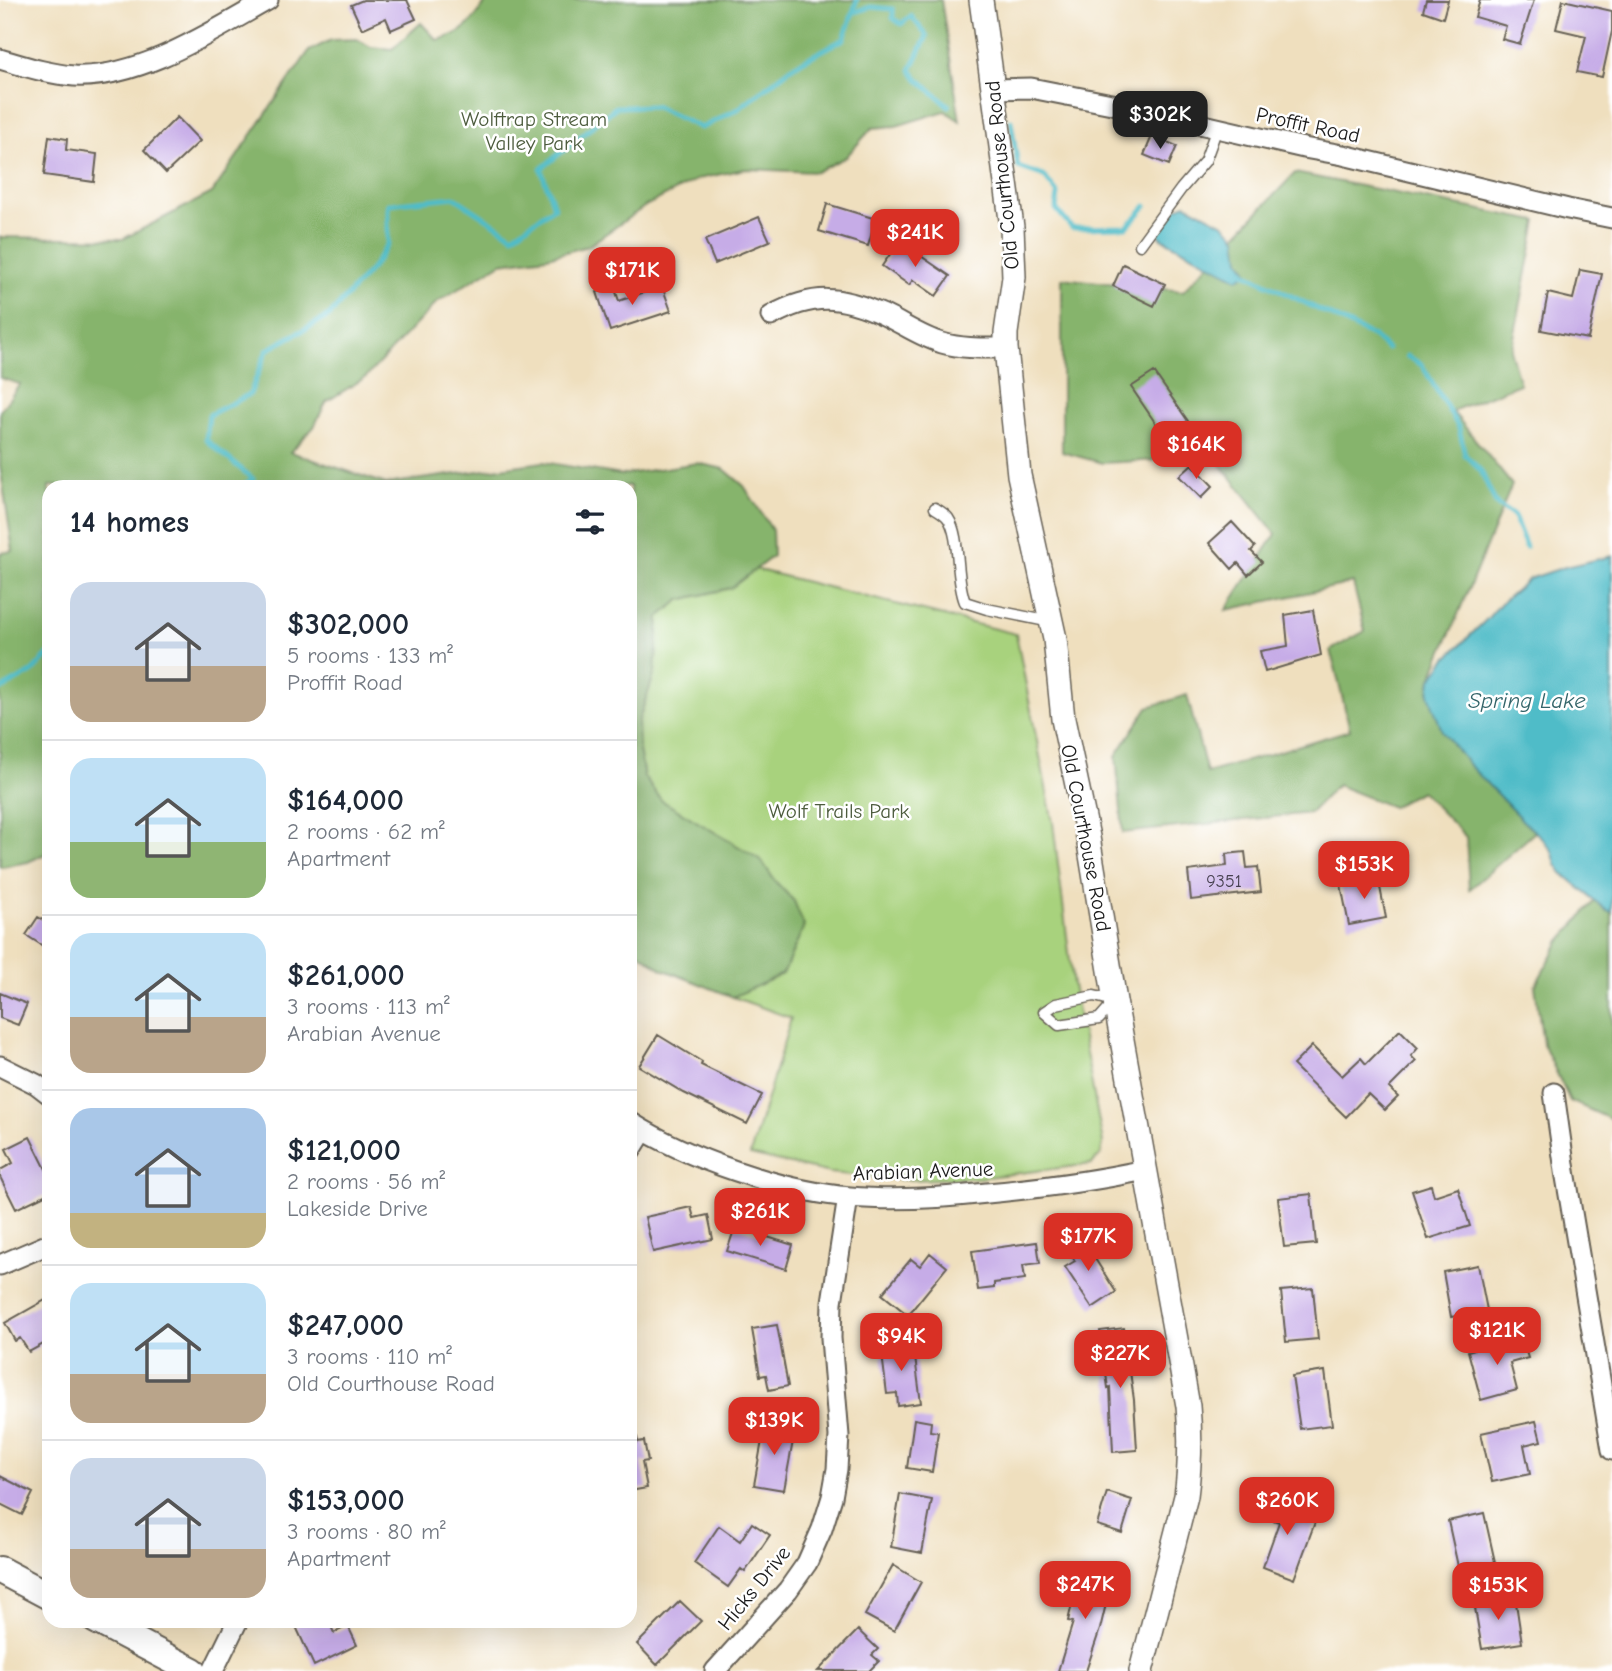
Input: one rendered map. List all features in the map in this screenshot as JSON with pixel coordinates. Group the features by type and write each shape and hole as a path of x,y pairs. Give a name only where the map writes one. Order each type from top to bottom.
{"main road":[{"path":"0,1570 42,1592"},
{"path":"111,1628 193,1671"}],"street":[{"path":"0,59 45,72 75,76 102,75 161,58 268,0"},
{"name":"Old Courthouse Road","path":"981,0 1012,227 1014,277 1006,348 1019,475 1055,639 1063,719 1088,837 1145,1170 1184,1377 1190,1428 1190,1468 1185,1496 1141,1671"},
{"name":"Proffit Road","path":"993,89 1031,88 1117,105 1612,218"},
{"path":"771,316 807,300 829,298 884,315 941,343 969,348 1006,348"},
{"path":"0,1066 42,1089"},
{"path":"1554,1093 1612,1450"},
{"name":"Arabian Avenue","path":"637,1126 699,1157 760,1178 848,1197 943,1198 1052,1187 1145,1170"},
{"name":"Hicks Drive","path":"715,1671 801,1572 822,1529 832,1497 838,1469 839,1436 831,1338 832,1302 848,1197"},
{"path":"0,1265 42,1247"},
{"path":"213,1671 234,1628"}],"lane":[{"path":"1140,245 1205,161 1217,128"},
{"path":"935,508 947,516 954,530 961,590 965,602 1051,622"},
{"path":"1094,996 1115,1001 1099,1019 1059,1025 1044,1012 1056,1004 1094,996"}],"green space":[{"name":"Wolftrap Stream Valley Park","path":"487,0 941,0 960,121 945,111 896,126 872,128 846,157 816,172 745,169 698,179 647,205 588,246 547,257 501,263 437,302 366,377 326,402 314,427 290,452 374,480 42,480 42,855 28,862 0,867 0,553 13,551 0,466 0,411 20,384 0,378 0,237 123,239 212,193 309,51 331,40 357,39 371,47 392,49 421,23 437,40 461,31"},
{"path":"1295,173 1537,221 1511,353 1520,384 1452,411 1512,485 1431,679 1429,695 1524,822 1535,832 1469,890 1466,837 1421,791 1392,807 1337,785 1310,813 1123,833 1116,756 1148,707 1187,695 1207,773 1350,730 1331,650 1365,631 1353,583 1226,610 1276,534 1215,457 1102,463 1062,452 1062,278 1183,291"},
{"name":"Wolftrap Stream Valley Park","path":"543,462 621,475 697,463 724,469 744,486 772,530 773,556 731,588 680,600 659,617 655,672 638,722 639,750 644,777 661,800 761,860 775,881 794,901 804,926 783,974 733,997 662,969 637,951 637,480 415,480"},
{"name":"Wolf Trails Park","path":"637,540 1016,634 1053,823 1073,985 1103,1143 1101,1154 1092,1164 979,1178 905,1180 830,1173 750,1155 791,1018 733,997 637,928"},
{"path":"1595,901 1612,912 1612,1120 1570,1101 1543,1044 1535,986 1559,943"}],"water":[{"path":"1186,204 1224,224 1237,237 1240,260 1248,271 1238,279 1161,238 1157,231 1176,208"},
{"name":"Spring Lake","path":"1612,556 1612,912 1607,911 1562,873 1552,851 1541,837 1469,765 1442,731 1429,695 1431,679 1447,658 1501,603 1529,579"}],"building":[{"path":"363,0 407,0 416,19 391,30 386,18 362,29 351,5"},
{"path":"1426,0 1448,0 1443,18 1423,11"},
{"path":"1480,0 1534,0 1520,44 1502,39 1506,26 1475,17"},
{"path":"1563,0 1612,11 1612,31 1602,77 1577,72 1586,36 1556,29"},
{"path":"177,117 200,141 166,173 144,150"},
{"path":"49,136 67,139 66,150 97,154 94,182 44,175"},
{"path":"1152,136 1177,146 1169,165 1144,155"},
{"path":"827,204 876,219 868,246 819,231"},
{"path":"759,217 770,241 715,264 705,240"},
{"path":"899,241 950,276 936,296 913,280 909,285 882,266"},
{"path":"1123,264 1165,284 1154,306 1113,286"},
{"path":"1580,270 1602,274 1588,339 1541,330 1548,293 1573,299"},
{"path":"614,286 619,301 662,286 671,311 610,331 597,292"},
{"path":"1154,372 1188,421 1165,437 1131,387"},
{"path":"1192,464 1213,486 1201,498 1179,476"},
{"path":"1232,522 1255,547 1251,551 1262,562 1248,575 1238,563 1232,569 1209,543"},
{"path":"1313,610 1321,655 1265,672 1260,651 1288,646 1285,615"},
{"path":"1245,852 1247,868 1258,867 1261,892 1191,900 1188,871 1227,866 1226,854"},
{"path":"1378,877 1386,918 1349,925 1341,885"},
{"path":"38,917 42,920 42,945 26,935"},
{"path":"0,993 27,1004 18,1025 0,1018"},
{"path":"1400,1030 1418,1048 1411,1056 1416,1061 1389,1088 1398,1097 1385,1110 1368,1094 1346,1117 1293,1065 1312,1046 1342,1076 1361,1058 1366,1064"},
{"path":"658,1035 702,1062 701,1065 762,1095 747,1124 684,1093 639,1066"},
{"path":"30,1137 42,1161 42,1196 16,1209 0,1177 0,1170 13,1163 6,1149"},
{"path":"1431,1185 1434,1196 1458,1188 1470,1226 1428,1239 1412,1191"},
{"path":"1311,1194 1316,1244 1284,1247 1278,1198"},
{"path":"691,1207 694,1218 708,1215 713,1239 653,1252 645,1217"},
{"path":"735,1227 793,1245 786,1269 727,1251"},
{"path":"1080,1235 1116,1292 1092,1308 1065,1267 1075,1261 1065,1245"},
{"path":"1037,1242 1040,1263 1023,1265 1025,1279 994,1283 994,1288 978,1290 972,1251"},
{"path":"930,1253 947,1267 908,1315 882,1294 911,1259 920,1266"},
{"path":"1478,1265 1487,1310 1451,1317 1443,1272"},
{"path":"1313,1288 1318,1339 1286,1342 1281,1291"},
{"path":"42,1302 42,1345 29,1352 20,1338 15,1341 5,1323"},
{"path":"777,1325 788,1386 769,1390 766,1375 760,1376 752,1329"},
{"path":"1124,1328 1134,1400 1137,1450 1113,1452 1110,1387 1108,1388 1100,1331"},
{"path":"1521,1336 1528,1358 1510,1363 1517,1390 1481,1400 1468,1351"},
{"path":"913,1342 921,1403 898,1406 897,1393 887,1394 881,1346"},
{"path":"1325,1371 1332,1425 1300,1429 1292,1376"},
{"path":"914,1419 931,1422 930,1431 938,1432 932,1472 907,1468"},
{"path":"1536,1421 1541,1441 1524,1445 1530,1474 1492,1482 1481,1433"},
{"path":"765,1424 795,1430 784,1490 754,1485"},
{"path":"637,1437 638,1442 644,1441 648,1461 642,1462 647,1488 637,1490"},
{"path":"0,1476 33,1493 22,1515 0,1504"},
{"path":"1107,1492 1132,1500 1122,1533 1097,1525"},
{"path":"900,1494 932,1500 922,1553 891,1547"},
{"path":"1272,1495 1304,1507 1300,1517 1315,1522 1294,1579 1263,1567 1279,1522 1264,1517"},
{"path":"1484,1513 1495,1562 1459,1571 1448,1521"},
{"path":"752,1523 770,1535 745,1572 741,1569 728,1587 694,1563 719,1526 740,1541"},
{"path":"893,1565 921,1582 894,1631 865,1615"},
{"path":"1080,1570 1112,1579 1086,1671 1058,1671 1073,1622 1068,1621"},
{"path":"1515,1596 1522,1643 1482,1649 1474,1602"},
{"path":"680,1601 701,1621 657,1665 637,1644"},
{"path":"297,1628 332,1628 334,1633 349,1628 357,1645 314,1666"},
{"path":"858,1630 878,1649 872,1655 879,1661 869,1671 818,1671"}],"waterway":[{"path":"252,480 206,440 209,415 250,394 267,350 329,316 372,268 388,244 388,204 454,197 513,236 554,207 541,169 616,107 654,106 701,128 738,109 795,65 844,39 857,0"},
{"path":"852,13 871,7 893,9 893,18 901,24 911,16 927,36 911,70 949,106"},
{"path":"1011,121 1018,167 1044,176 1058,194 1056,209 1072,228 1127,227 1146,206"},
{"path":"1239,270 1374,337 1387,349"},
{"path":"1407,356 1422,365 1459,428 1465,455 1481,471 1496,504 1514,516 1526,547"},
{"path":"0,690 32,672 42,661"}]}
